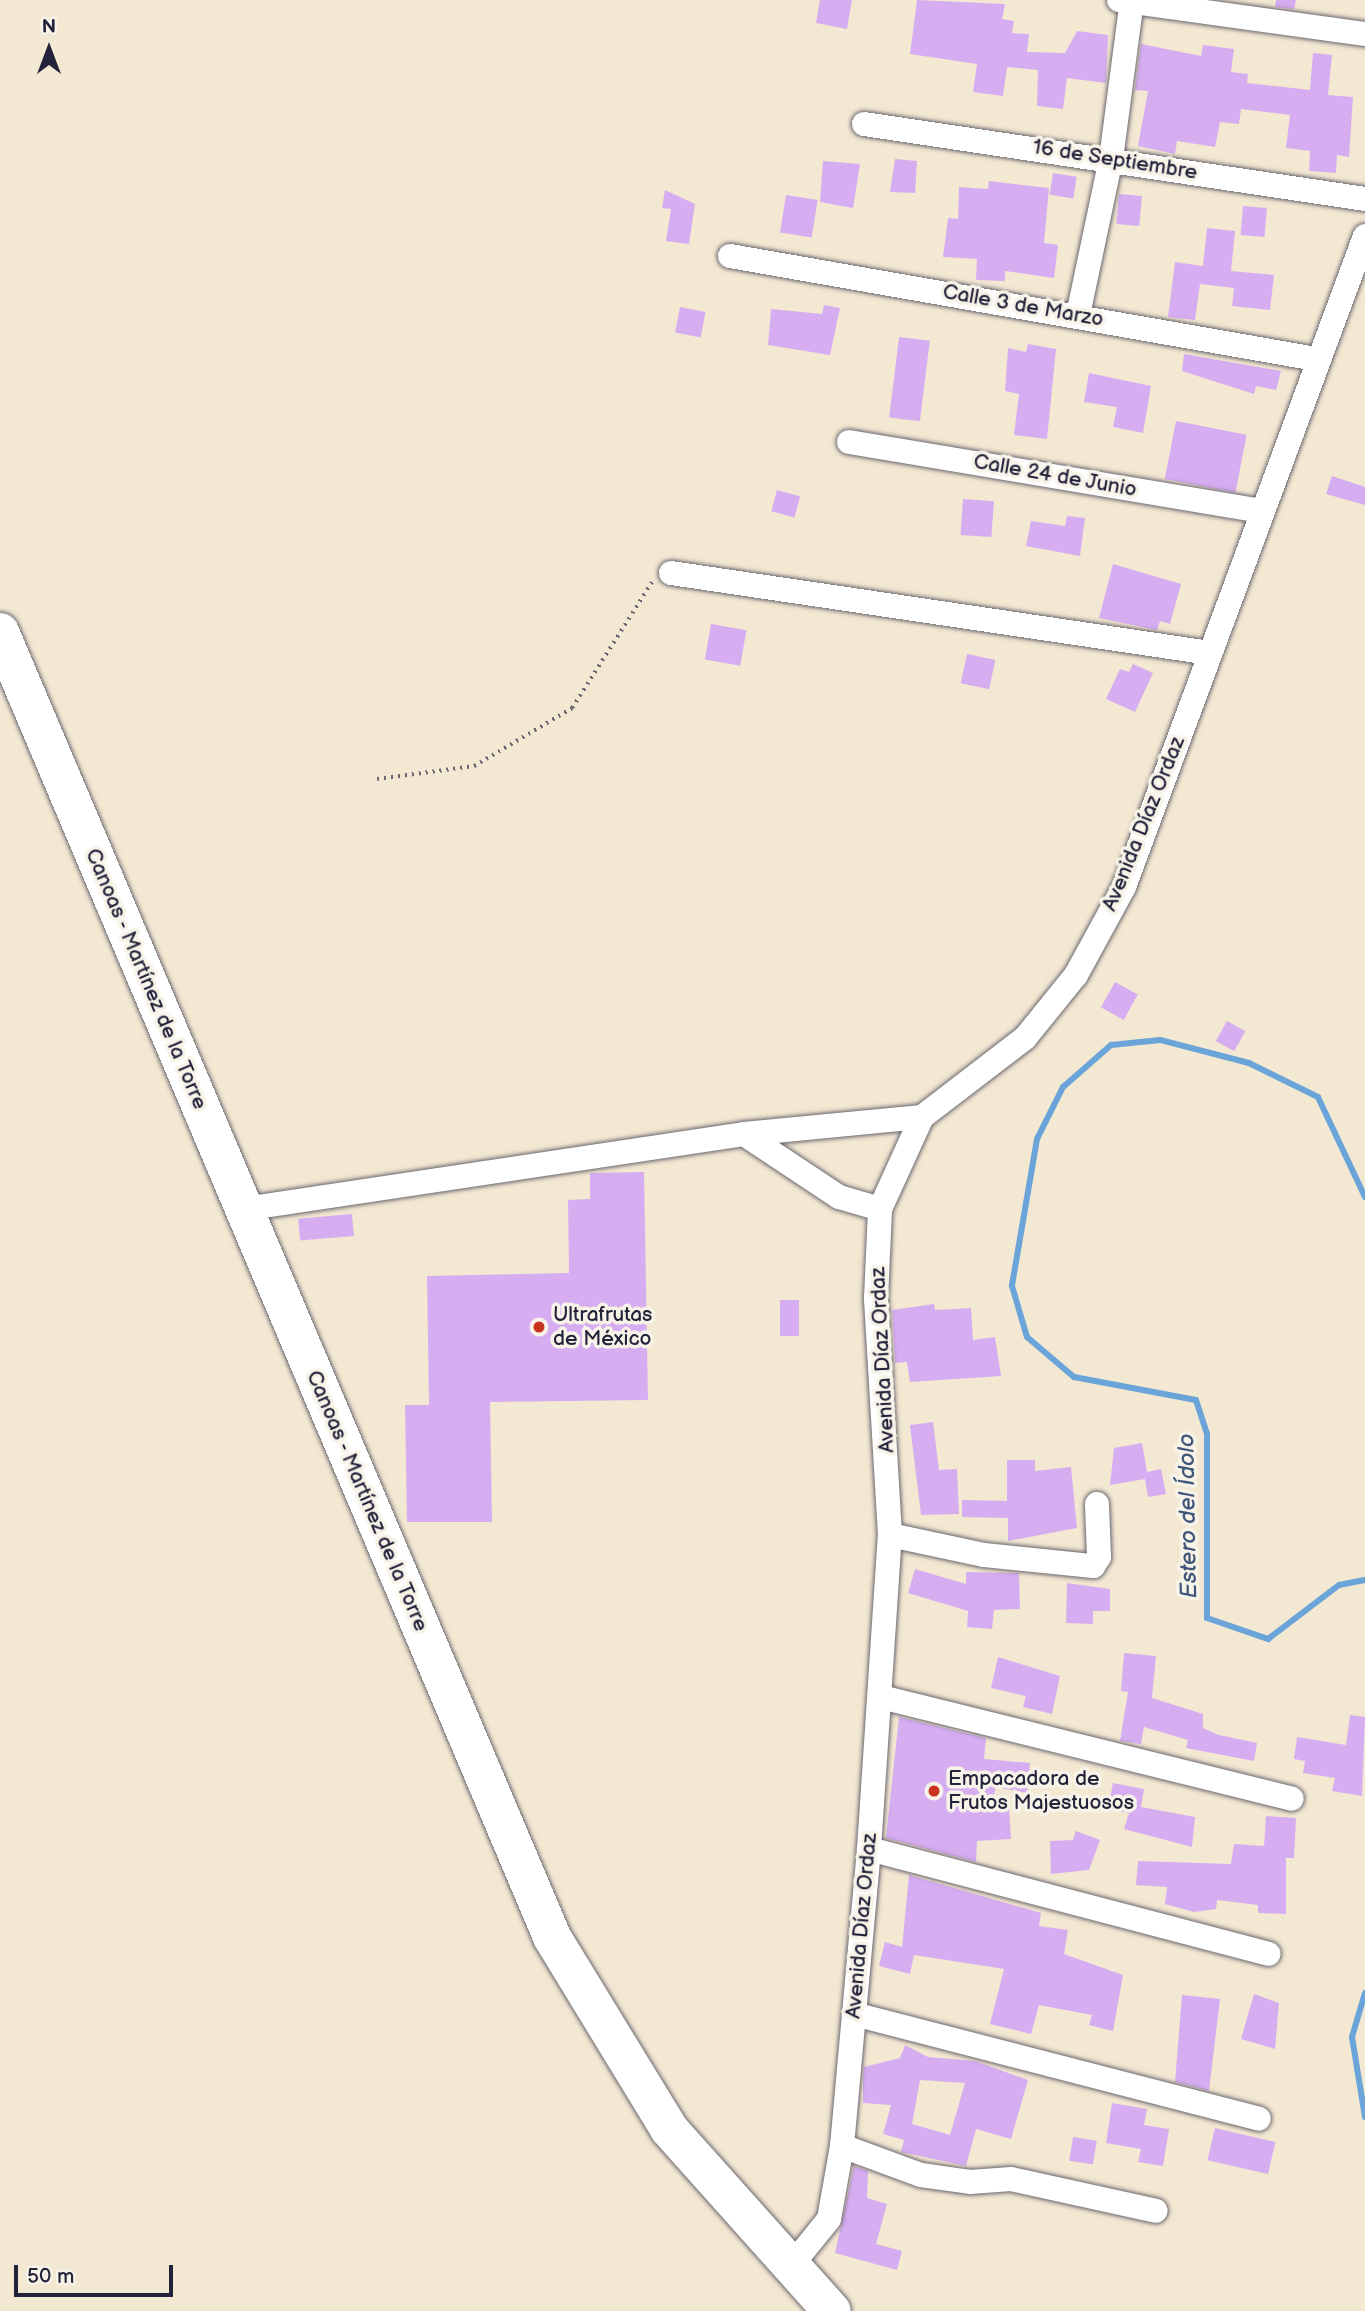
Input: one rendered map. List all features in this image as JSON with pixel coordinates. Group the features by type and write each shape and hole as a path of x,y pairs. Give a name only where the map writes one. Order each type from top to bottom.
{"main road":[{"name":"Canoas - Martínez de la Torre","path":"0,632 552,1937 669,2129 832,2311"}],"street":[{"path":"1078,315 1111,159 1128,1 1365,34"},
{"name":"16 de Septiembre","path":"864,124 1365,199"},
{"name":"Avenida Díaz Ordaz","path":"791,2266 829,2219 842,2146 869,1849 890,1535 876,1298 880,1209 922,1117 1024,1038 1076,975 1124,887 1317,359 1365,236"},
{"name":"Calle 3 de Marzo","path":"730,256 1317,359"},
{"name":"Calle 24 de Junio","path":"849,442 1262,511"},
{"path":"671,573 1210,653"},
{"path":"244,1209 744,1134 922,1117"},
{"path":"744,1134 839,1197 880,1209"},
{"path":"890,1535 984,1555 1093,1566 1099,1557 1097,1504"},
{"path":"881,1697 1292,1799"},
{"path":"869,1849 1268,1954"},
{"path":"854,2014 1259,2119"},
{"path":"842,2146 920,2175 970,2182 1011,2179 1156,2211"}],"path":[{"path":"377,779 474,766 572,708 646,588 671,573"}],"building":[{"path":"820,0 852,0 847,29 816,23"},
{"path":"917,0 1005,4 1002,19 1014,21 1012,33 1029,34 1027,52 1065,53 1077,31 1108,35 1106,83 1067,78 1063,109 1037,106 1038,70 1007,67 1003,96 973,92 977,64 910,54"},
{"path":"1276,0 1296,0 1294,9 1275,7"},
{"path":"1141,44 1201,56 1203,45 1234,49 1231,72 1248,74 1247,83 1310,90 1313,53 1332,55 1328,95 1353,97 1349,157 1337,155 1336,173 1309,171 1310,151 1286,148 1290,115 1241,109 1239,124 1220,122 1215,147 1177,141 1175,154 1138,146 1148,91 1135,90"},
{"path":"895,159 917,161 915,193 890,192"},
{"path":"823,161 860,164 853,208 820,202"},
{"path":"1053,173 1077,177 1073,198 1050,195"},
{"path":"989,181 1049,188 1044,243 1058,245 1054,278 1005,271 1005,281 976,280 977,259 943,257 948,218 958,219 959,187 988,189"},
{"path":"665,190 695,204 689,244 666,241 671,209 662,208"},
{"path":"1119,194 1142,196 1139,226 1116,224"},
{"path":"786,195 818,200 812,238 780,233"},
{"path":"1243,206 1267,208 1264,237 1240,235"},
{"path":"1207,228 1235,231 1231,271 1274,275 1270,310 1232,306 1234,288 1200,284 1195,320 1168,317 1175,262 1203,266"},
{"path":"824,305 840,308 830,355 768,345 771,309 822,314"},
{"path":"680,307 706,312 701,337 675,333"},
{"path":"899,337 930,341 920,421 889,417"},
{"path":"1028,344 1056,349 1047,439 1014,435 1019,394 1005,391 1008,348 1026,352"},
{"path":"1184,354 1281,371 1276,390 1256,386 1254,394 1182,371"},
{"path":"1089,373 1151,386 1143,433 1113,427 1117,407 1084,402"},
{"path":"1176,421 1247,435 1235,493 1165,479"},
{"path":"1332,476 1365,487 1365,505 1326,494"},
{"path":"777,490 800,496 794,517 771,511"},
{"path":"963,499 994,501 991,537 960,535"},
{"path":"1067,516 1085,518 1080,556 1026,546 1031,521 1065,526"},
{"path":"1113,564 1181,584 1170,624 1160,621 1157,630 1099,618"},
{"path":"711,624 746,630 740,666 705,659"},
{"path":"967,654 995,660 989,689 961,683"},
{"path":"1133,664 1153,673 1135,712 1106,699 1120,669 1129,672"},
{"path":"1115,982 1138,995 1124,1020 1101,1007"},
{"path":"1227,1021 1245,1031 1234,1051 1216,1041"},
{"path":"644,1172 648,1400 490,1402 492,1522 407,1522 405,1405 429,1405 427,1276 569,1273 568,1200 590,1199 590,1173"},
{"path":"352,1214 354,1236 300,1241 298,1219"},
{"path":"780,1300 799,1300 799,1336 780,1336"},
{"path":"934,1304 935,1310 971,1308 973,1340 995,1337 1001,1376 910,1382 907,1362 895,1363 892,1310"},
{"path":"933,1422 939,1470 957,1469 959,1514 921,1515 910,1425"},
{"path":"1142,1443 1147,1472 1161,1469 1166,1494 1148,1497 1145,1479 1110,1485 1114,1448"},
{"path":"1007,1460 1035,1460 1035,1471 1071,1467 1077,1528 1008,1541 1008,1518 962,1517 962,1500 1007,1501"},
{"path":"915,1569 966,1584 966,1572 1019,1573 1020,1609 994,1610 992,1629 967,1627 968,1611 908,1593"},
{"path":"1067,1583 1110,1589 1110,1611 1093,1611 1093,1624 1066,1623"},
{"path":"1124,1653 1156,1656 1152,1698 1203,1714 1203,1728 1219,1735 1257,1743 1254,1761 1186,1748 1188,1740 1144,1727 1141,1744 1120,1741 1128,1692 1121,1691"},
{"path":"998,1657 1060,1676 1052,1714 1023,1707 1026,1696 991,1688"},
{"path":"1350,1715 1365,1717 1362,1796 1332,1791 1335,1778 1303,1773 1305,1761 1294,1759 1297,1737 1346,1745"},
{"path":"899,1717 986,1738 984,1759 1030,1763 1027,1793 996,1787 992,1801 1009,1807 1011,1839 977,1841 976,1862 886,1838"},
{"path":"1113,1783 1144,1789 1141,1807 1195,1817 1192,1847 1124,1829 1129,1813 1108,1809"},
{"path":"1266,1816 1296,1818 1294,1858 1286,1858 1286,1914 1258,1913 1258,1905 1217,1900 1216,1909 1194,1912 1165,1904 1167,1887 1136,1885 1138,1861 1231,1864 1234,1844 1264,1846"},
{"path":"1076,1831 1100,1840 1089,1870 1051,1874 1050,1841 1073,1840"},
{"path":"909,1875 1041,1913 1039,1926 1068,1930 1064,1954 1123,1975 1113,2031 1089,2025 1092,2015 1039,2005 1031,2034 990,2024 1004,1969 914,1955 910,1974 879,1966 885,1942 902,1947"},
{"path":"1254,1994 1279,2003 1275,2049 1241,2039"},
{"path":"1182,1995 1220,1999 1209,2091 1175,2082"},
{"path":"905,2045 928,2057 975,2061 1028,2080 1011,2139 976,2129 966,2166 901,2152 904,2140 883,2134 891,2105 863,2103 864,2067 900,2058","holes":["920,2080 965,2083 950,2135 912,2124"]},
{"path":"1112,2103 1147,2109 1144,2125 1169,2129 1163,2166 1138,2162 1141,2149 1106,2143"},
{"path":"1215,2128 1275,2142 1268,2174 1208,2160"},
{"path":"1073,2137 1097,2141 1093,2164 1069,2161"},
{"path":"854,2166 868,2171 867,2198 887,2204 876,2244 902,2251 897,2270 835,2253"}],"waterway":[{"name":"Estero del Ídolo","path":"1365,1197 1318,1097 1249,1063 1160,1040 1111,1045 1063,1087 1037,1139 1012,1286 1027,1337 1074,1377 1196,1400 1207,1433 1207,1618 1268,1639 1339,1585 1365,1580"},
{"name":"Estero del Ídolo","path":"1365,1993 1352,2037 1365,2117"}],"place":[{"name":"Ultrafrutas de México","path":"539,1327"},
{"name":"Empacadora de Frutos Majestuosos","path":"934,1791"}]}
